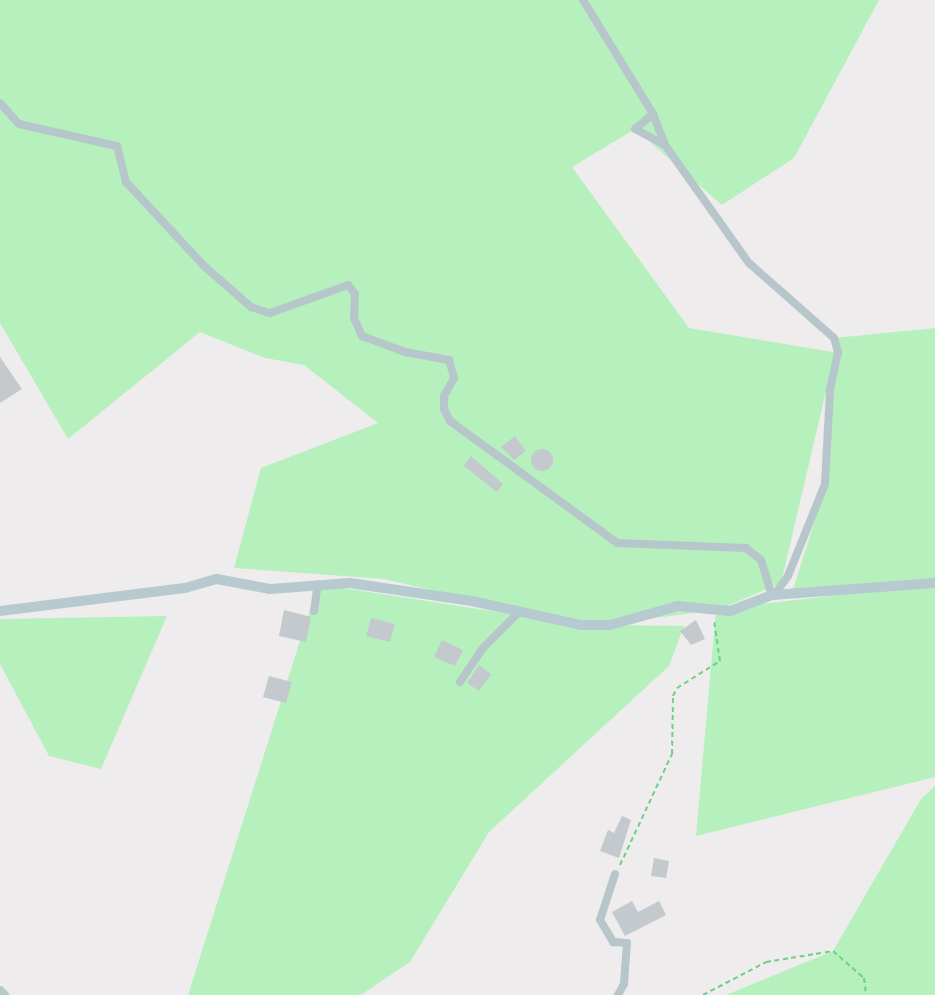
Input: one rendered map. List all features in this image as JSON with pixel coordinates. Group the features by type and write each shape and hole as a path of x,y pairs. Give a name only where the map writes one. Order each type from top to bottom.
{"street":[{"path":"583,0 653,114 665,145 749,264 834,338 838,352 830,391 825,484 788,576 773,595"},
{"path":"0,103 19,124 117,146 126,182 203,265 251,307 270,313 348,285 355,294 354,318 362,336 405,352 449,360 454,378 444,396 444,409 450,421 617,543 746,548 761,560 773,595"},
{"path":"653,114 635,129 665,145"},
{"path":"0,611 172,590 216,579 270,589 350,583 430,594 581,625 639,619 678,606 730,611 773,595 935,583"},
{"path":"314,611 318,584"},
{"path":"460,682 482,649 518,613"},
{"path":"615,874 600,920 613,942 627,943 624,984 618,995"},
{"path":"0,991 4,995"}],"path":[{"path":"615,874 671,754 673,696 677,688 720,662 713,625 716,610"},
{"path":"703,995 766,962 833,951 864,978 866,995"}],"green space":[{"path":"0,0 879,0 794,158 722,205 635,129 572,167 689,328 833,352 834,338 935,328 935,777 696,836 716,610 601,625 684,626 669,666 489,832 410,962 361,995 188,995 318,584 581,625 384,579 234,568 261,468 378,423 304,365 265,358 200,332 68,439 0,323","holes":["831,370 823,494 792,593 830,596 720,609 781,583"]},
{"path":"167,616 101,769 49,756 0,664 0,619"},
{"path":"935,786 935,995 726,995 833,951 921,799"}],"building":[{"path":"0,357 22,389 0,403"},
{"path":"515,436 526,451 514,460 501,447"},
{"path":"542,449 550,452 553,460 550,468 542,471 534,468 531,460 534,452"},
{"path":"471,456 503,484 497,492 464,466"},
{"path":"284,610 311,617 306,642 279,636"},
{"path":"371,618 395,624 390,642 366,636"},
{"path":"696,620 705,639 691,645 680,631"},
{"path":"442,640 463,650 455,666 434,657"},
{"path":"479,665 491,674 479,691 467,683"},
{"path":"269,676 292,682 286,703 263,697"},
{"path":"622,816 631,820 619,858 600,851 608,830 614,833"},
{"path":"654,858 669,861 666,878 651,876"},
{"path":"632,901 638,912 659,901 666,915 625,936 612,912"}]}
